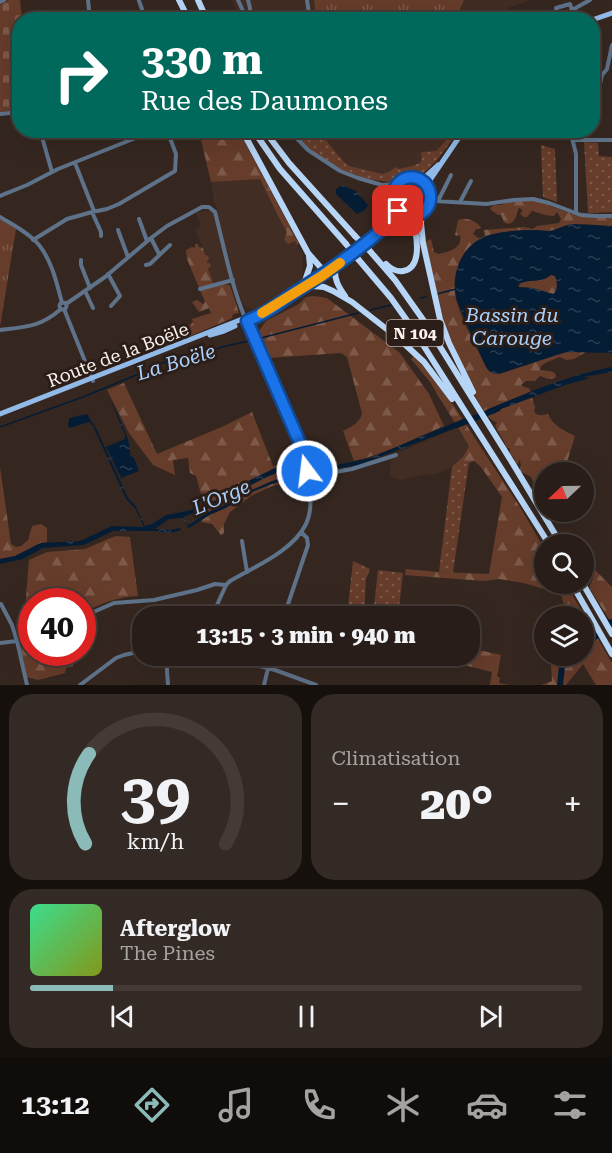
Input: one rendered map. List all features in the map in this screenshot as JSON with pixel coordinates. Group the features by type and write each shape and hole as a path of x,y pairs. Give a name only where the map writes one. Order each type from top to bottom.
{"highway":[{"path":"246,138 308,253 310,266 304,284 324,287 347,298 398,338 424,362 463,413"},
{"name":"N 104","path":"259,138 280,169 399,308 463,413 543,534"},
{"name":"N 104","path":"270,138 289,163 371,253 409,299 555,534"},
{"path":"422,213 423,243 440,319 449,343 479,403 479,409"},
{"path":"371,253 393,270 406,271 411,268 417,254 416,236 415,228 406,215"},
{"path":"386,227 403,221 410,225 416,236"},
{"path":"308,253 331,267 347,298"},
{"path":"578,594 612,654"},
{"path":"589,594 612,634"}],"main road":[{"path":"428,187 430,180 458,138"},
{"path":"419,180 443,160"},
{"path":"406,178 413,178 428,187 433,201 422,213 396,217 386,227 331,267 367,238 391,212 394,189 398,183 406,178"},
{"path":"392,200 396,208 406,215"},
{"name":"Route de la Boële","path":"0,416 246,320 331,267"}],"street":[{"path":"572,10 590,0"},
{"path":"600,84 602,75 607,69 612,45"},
{"path":"41,138 52,172"},
{"path":"0,196 135,138"},
{"path":"33,240 67,219 119,204 175,171 176,154 169,138"},
{"path":"297,138 308,150 340,171 382,185 398,183"},
{"path":"573,138 576,154 576,213"},
{"path":"576,140 612,141"},
{"path":"75,163 101,236"},
{"path":"433,201 452,175"},
{"path":"460,202 471,181"},
{"path":"382,185 392,200"},
{"path":"433,201 486,204 533,199 549,202 576,213 612,216"},
{"path":"1,329 42,322 108,274 167,226 198,208 209,207 215,212 246,320 299,441 308,474 312,501 302,532 273,556 226,585 217,606"},
{"path":"0,217 33,240 48,260 92,380"},
{"path":"139,219 159,254"},
{"path":"118,230 128,257"},
{"path":"146,265 170,245"},
{"path":"81,260 93,308"},
{"path":"108,274 120,296"},
{"path":"200,289 233,280"},
{"path":"111,306 122,290"},
{"path":"308,474 351,469 396,455"},
{"path":"287,606 308,545 307,538 302,532"},
{"path":"242,541 247,572"},
{"path":"96,611 114,603 154,600 215,584 226,585"},
{"path":"1,604 12,625 27,685"},
{"path":"0,643 17,641"},
{"path":"80,685 116,658 132,653"},
{"path":"167,666 168,685"},
{"path":"259,666 316,685"},
{"path":"264,685 267,668"}],"shaded area":[{"path":"232,0 314,0 315,12 237,12"},
{"path":"464,0 531,0 510,7 507,12 459,12"},
{"path":"299,138 454,138 437,160 421,174 406,174 390,182 366,179 340,169"},
{"path":"260,179 279,218 303,255 302,279 294,287 261,307 253,309 243,304 233,280 213,284 208,269 211,265 207,263 195,229 201,226 196,213 217,209 211,182"},
{"path":"457,428 469,446 455,465 436,474 401,480 390,477 391,457"}],"green space":[{"path":"8,0 20,0 21,12 12,12 12,111 0,112 0,5"},
{"path":"314,0 464,0 459,12 315,12"},
{"path":"200,138 243,138 299,244 297,245 295,241 288,244 284,240 287,232 260,179 211,182"},
{"path":"298,138 324,138 349,166 382,174 396,167 398,169 413,166 421,162 422,152 436,151 446,138 454,138 425,172 406,174 390,182 366,179 340,169 313,152"},
{"path":"584,142 598,143 599,156 612,157 612,212 588,213"},
{"path":"541,145 555,149 557,202 543,197"},
{"path":"531,200 578,215 612,217 612,226 576,224 549,231 515,231 484,237 469,249 458,265 454,284 460,311 490,372 502,373 568,352 586,352 574,359 566,360 560,357 547,362 541,366 540,370 555,373 556,377 550,379 540,376 535,381 526,381 521,385 529,388 535,407 534,412 539,415 548,414 556,425 575,436 567,462 534,462 534,484 531,477 520,471 520,460 516,464 510,454 510,449 506,447 496,428 497,423 489,418 466,379 447,333 425,242 431,239 434,252 438,254 454,249 460,239 460,235 455,235 458,220 461,219 470,220 481,227 473,234 482,238 485,235 484,230 524,227 533,229 537,226 559,223 561,219 557,212 554,216 532,211 524,217 520,214 523,210 519,208 515,220 508,224 504,222 501,215 490,208 509,201"},
{"path":"0,219 16,229 0,327"},
{"path":"195,244 203,248 205,255 208,256 207,263 211,266 208,269 213,283 230,285 239,313 183,339 183,333 193,322 192,319 211,313 209,308 199,312 192,302 197,300 203,304 205,302 187,259 186,250 195,248"},
{"path":"552,274 557,282 554,294 519,287 520,283 540,280"},
{"path":"306,297 327,298 400,353 429,394 444,426 389,450 354,461 343,431 358,422 362,413 347,357 341,353 269,358 257,334 266,321 299,304"},
{"path":"414,356 454,406 536,534 534,534 534,586 499,579 484,581 405,575 406,569 489,574 502,497 481,467 474,461 466,464 462,462 469,446 430,382 411,359"},
{"path":"124,383 157,454 252,412 273,466 301,460 304,476 297,478 297,481 272,486 251,496 230,512 224,524 224,533 221,535 212,524 201,522 206,512 196,476 190,473 188,458 173,460 175,475 153,465 129,433 107,390"},
{"path":"463,457 463,462 469,462 453,573 439,572 452,467"},
{"path":"0,467 11,544 16,547 21,546 28,540 32,526 41,524 47,528 47,542 15,556 0,559"},
{"path":"116,536 130,537 138,596 109,601 96,606 96,588 27,588 29,560 47,552 85,549"},
{"path":"353,561 370,569 366,579 365,606 348,606"},
{"path":"594,569 612,587 612,624 593,594"},
{"path":"378,570 403,573 399,606 374,606"},
{"path":"561,594 572,594 579,606 564,606"},
{"path":"594,632 612,663 612,685 596,685 584,666 594,666"},
{"path":"480,650 501,655 497,676 500,678 499,683 509,685 490,685 492,672 468,666 480,666"},
{"path":"24,666 73,666 66,668 65,673 38,680 27,677"},
{"path":"551,666 581,666 566,685 541,685 552,681"}],"water":[{"path":"342,185 356,191 368,205 365,210 357,214 336,194 336,189"},
{"name":"Bassin du Carouge","path":"573,224 612,226 612,353 566,352 502,373 492,373 485,365 457,301 455,280 461,260 473,243 493,234 520,230 550,231","holes":["555,276 557,288 553,294 533,288 518,287 523,282"]},
{"path":"612,367 612,372 583,377 590,378 565,385 500,411 488,414 486,410 564,380"},
{"path":"109,397 126,434 130,455 134,458 139,471 121,478 106,447 125,439"},
{"path":"87,414 97,430 128,498 135,505 145,526 166,515 187,511 222,498 242,484 281,465 303,465 304,471 247,494 236,503 211,514 191,527 187,528 188,525 181,518 169,519 155,529 180,528 181,530 170,533 113,531 84,545 43,548 23,559 0,564 0,559 15,556 41,543 80,541 112,526 144,527 135,508 126,499 93,426 89,422 70,428 69,418","holes":["297,470 289,476 247,492 208,512 189,525 183,517 223,503 237,492 269,476 282,471"]},
{"path":"463,419 466,424 359,465 308,470 307,465 336,465 370,458"}],"waterway":[{"name":"La Boële","path":"437,294 456,289"},
{"name":"La Boële","path":"420,298 426,297"},
{"name":"La Boële","path":"371,310 391,305"},
{"name":"La Boële","path":"257,339 358,313"},
{"name":"La Boële","path":"0,427 83,397 165,362 253,340"},
{"name":"L'Orge","path":"457,425 495,410"},
{"path":"212,513 226,507"},
{"path":"594,638 597,635"},
{"path":"560,685 562,666"}],"slow traffic":[{"path":"262,313 340,263"}],"route":[{"path":"307,471 299,441 247,321 276,306 322,276 396,217 403,214 413,216 422,213 427,208 430,199 428,187 413,178 406,178 398,183 392,198 398,211"}]}
